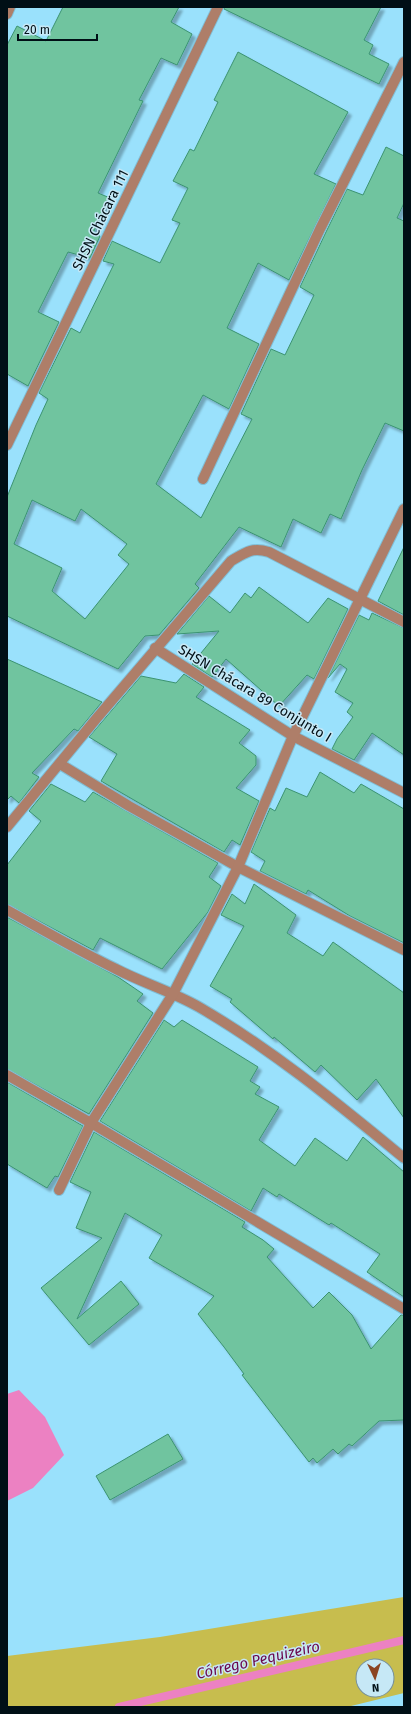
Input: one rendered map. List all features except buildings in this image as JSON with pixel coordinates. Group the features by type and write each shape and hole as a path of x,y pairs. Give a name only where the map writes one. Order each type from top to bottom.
{"street":[{"path":"7,14 10,7"},
{"name":"SHSN Chácara 111","path":"7,445 218,7"},
{"path":"203,479 320,229 404,62"},
{"path":"59,1190 91,1123 173,994 238,867 293,736 404,509"},
{"path":"7,827 96,719 231,561 248,551 258,549 269,552 361,598 404,622"},
{"name":"SHSN Chácara 89 Conjunto I","path":"156,648 293,736 404,793"},
{"path":"60,764 129,806 238,867 404,950"},
{"path":"7,910 106,964 198,1006 265,1048 342,1107 404,1158"},
{"path":"7,1075 91,1123 404,1309"}],"shaded area":[{"path":"19,1390 45,1417 64,1455 33,1488 7,1501 7,1394"},
{"path":"404,1597 404,1693 395,1695 395,1658 355,1658 355,1698 384,1698 347,1707 7,1707 7,1656 160,1637"}],"waterway":[{"name":"Córrego Pequizeiro","path":"119,1707 404,1640"}]}
